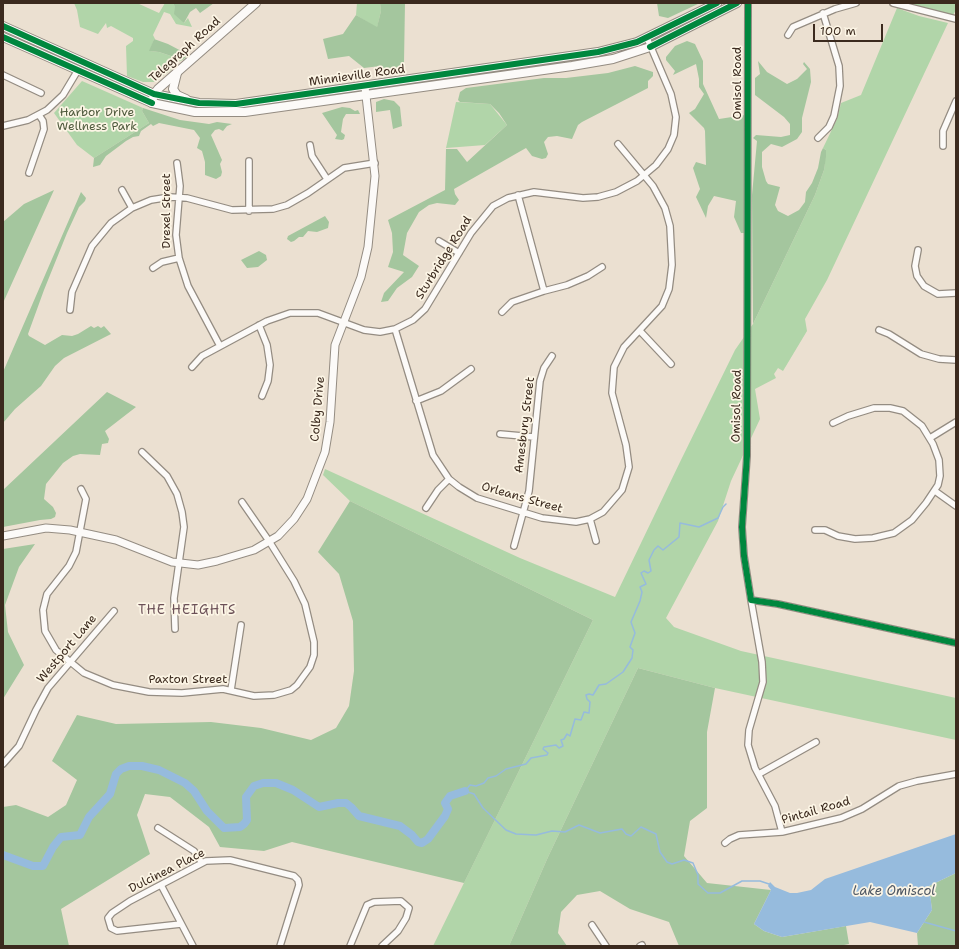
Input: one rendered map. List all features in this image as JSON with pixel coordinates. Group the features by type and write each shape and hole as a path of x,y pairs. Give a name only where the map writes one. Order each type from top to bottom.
{"main road":[{"name":"Telegraph Road","path":"152,102 154,94 256,3"},
{"name":"Minnieville Road","path":"3,37 152,102 195,112 245,112 580,56 625,46 646,38 717,3"},
{"name":"Minnieville Road","path":"3,26 154,94 215,105 366,91 593,63 650,46 737,3"},
{"path":"37,52 65,60 144,95 149,96 154,94"},
{"path":"177,73 173,83 174,91 179,96 192,102"}],"street":[{"name":"Omisol Road","path":"748,3 748,456 742,527 744,556 762,662 763,682 750,730 748,745 751,760 775,806 782,832"},
{"path":"788,35 793,27 823,13 856,3"},
{"path":"893,3 956,19"},
{"path":"818,138 825,133 831,121 837,104 840,86 839,66 823,13"},
{"name":"Sturbridge Road","path":"192,367 202,356 259,325 276,317 300,312 324,315 370,331 395,329 414,320 425,309 477,223 493,206 518,195 545,192 573,198 598,197 616,192 645,176 656,165 668,149 674,135 676,117 674,101 646,38"},
{"path":"3,126 21,123 40,115 60,98 71,84 78,70"},
{"path":"3,75 41,93"},
{"name":"Colby Drive","path":"3,536 46,528 80,532 116,540 178,563 198,564 217,561 247,553 269,541 288,526 302,508 322,460 330,422 335,345 342,322 355,294 365,263 374,202 375,163 366,91"},
{"path":"943,146 943,131 956,101"},
{"path":"29,173 44,129 43,121 40,115"},
{"name":"Orleans Street","path":"395,329 433,455 449,479 459,487 478,498 523,512 568,522 590,519 603,512 616,499 627,475 629,459 614,402 612,374 620,352 657,313 666,299 672,265 671,236 668,217 662,199 618,144"},
{"path":"310,145 312,156 327,179"},
{"path":"249,161 249,211"},
{"name":"Drexel Street","path":"177,163 180,180 180,197 176,235 179,258 188,286 220,346"},
{"path":"70,310 72,292 92,246 111,223 132,208 156,198 180,197 226,209 249,211 273,209 287,205 348,166 375,163"},
{"path":"122,190 132,208"},
{"path":"518,195 544,291"},
{"path":"439,241 459,253"},
{"path":"918,250 915,266 917,276 924,286 938,294 956,294"},
{"path":"153,268 162,262 179,258"},
{"path":"502,312 512,302 578,281 602,267"},
{"path":"259,325 267,345 270,365 268,381 262,396"},
{"path":"879,330 889,334 921,354 939,359 956,360"},
{"path":"640,331 671,364"},
{"name":"Amesbury Street","path":"514,546 529,491 540,381 544,368 552,356"},
{"path":"416,401 441,391 471,369"},
{"path":"815,530 825,530 838,536 855,539 873,538 894,533 912,520 935,491 940,476 939,460 930,438 916,420 903,411 890,408 874,408 848,416 833,424"},
{"path":"930,438 956,422"},
{"path":"500,434 534,437"},
{"path":"142,452 167,476 180,503 184,527 174,598 175,629"},
{"path":"426,508 438,490 449,479"},
{"name":"Paxton Street","path":"81,488 86,499 73,559 64,573 52,586 44,601 44,624 48,638 56,650 69,662 84,673 102,682 134,690 164,693 214,689 231,690 254,696 283,693 291,690 301,681 312,660 314,642 305,604 294,581 242,502"},
{"path":"935,491 956,506"},
{"path":"590,519 596,541"},
{"path":"751,600 778,604 956,643"},
{"name":"Westport Lane","path":"3,764 19,746 41,700 69,662 114,611"},
{"path":"231,690 241,625"},
{"path":"759,774 816,742"},
{"name":"Pintail Road","path":"725,844 730,839 739,835 782,832 852,814 890,791 908,783 956,774"},
{"path":"158,828 194,850 202,863"},
{"name":"Dulcinea Place","path":"181,924 122,931 114,929 109,925 108,918 112,912 202,863 214,859 230,860 297,878 299,885 280,946"},
{"path":"161,884 193,946"},
{"path":"350,946 368,905 374,902 401,900 409,908 406,918 398,931 382,946"},
{"path":"592,925 606,946"}],"green space":[{"path":"74,3 137,3 159,13 165,3 173,3 184,23 188,18 192,27 176,24 170,14 164,12 153,35 155,39 150,51 159,52 183,60 177,62 169,59 167,63 172,66 171,70 154,82 143,82 127,76 126,46 133,41 133,38 111,26 107,28 106,23 98,34 80,27 77,10"},
{"path":"173,3 214,3 200,13 196,8 190,12 184,23 174,14 175,7"},
{"path":"357,3 380,3 381,11 377,28 356,15"},
{"path":"380,3 405,3 404,62 400,67 384,70 380,66 364,68 349,56 328,59 323,39 343,34 356,15 377,27 381,11"},
{"path":"657,3 700,3 668,18 659,16"},
{"path":"908,3 956,3 956,10 953,15"},
{"path":"897,8 919,16 948,23 827,280 805,319 807,331 783,371 778,368 774,374 776,378 755,389 760,419 731,481 718,521 666,618 674,627 741,651 956,698 956,740 715,688 638,668 548,857 509,946 433,946 593,620 350,501 323,475 325,469 520,558 615,597 735,350 753,324 815,195 824,170 826,150 823,148 837,119 841,103 861,95"},
{"path":"154,39 168,44 187,54 186,57 183,60 159,52 149,51"},
{"path":"687,41 695,44 703,61 703,84 719,119 745,115 745,233 741,233 734,217 736,201 714,196 708,206 706,218 696,197 700,189 693,168 696,162 706,165 705,131 704,128 689,113 695,109 704,94 699,87 696,64 673,75 675,71 666,60 666,57 675,46"},
{"path":"758,61 767,72 787,84 797,79 807,69 803,64 804,62 810,69 811,82 802,118 802,132 797,139 782,147 771,144 762,152 762,167 766,181 768,184 780,187 775,205 778,211 788,216 799,210 805,202 806,192 812,183 818,168 823,148 826,150 826,157 824,170 815,195 753,324 752,195 757,141 753,138 756,135 781,137 790,135 790,124 784,117 755,95 755,78 760,74"},
{"path":"635,66 653,72 653,76 648,81 648,88 582,122 578,125 572,139 557,136 548,137 544,142 548,154 546,158 542,159 532,156 526,148 454,189 459,200 455,205 437,203 429,205 419,212 407,233 403,255 419,266 412,277 397,288 388,301 381,302 384,293 404,272 388,267 393,252 392,233 388,220 445,190 446,149 457,149 467,162 507,125 499,113 490,104 460,102 458,100 460,92 466,88 544,78 566,78 608,73"},
{"name":"Harbor Drive Wellness Park","path":"82,81 143,108 142,111 149,123 94,158 77,145 54,113"},
{"path":"384,99 394,101 400,107 402,126 393,129 390,110 376,112 376,102"},
{"path":"456,102 490,104 507,125 485,145 446,148"},
{"path":"342,107 350,108 355,111 358,110 360,114 346,114 343,119 341,132 345,135 344,139 342,140 335,139 337,135 322,113"},
{"path":"143,108 180,120 209,124 217,122 232,124 227,126 223,131 219,129 215,130 211,135 222,160 220,164 222,172 221,176 216,179 205,175 205,162 202,151 197,148 200,138 194,130 159,123 153,126 151,124 141,131 139,136 133,137 126,141 106,156 100,165 93,167 94,158 149,123 142,111"},
{"path":"54,190 3,303 3,222 24,204"},
{"path":"81,192 86,198 85,201 79,207 67,233 28,334 45,345 62,335 72,336 91,326 94,328 98,326 101,328 104,326 111,334 64,358 55,366 41,386 15,409 3,423 3,372"},
{"path":"325,216 329,222 328,228 317,232 308,231 303,237 299,237 291,242 287,239 288,236"},
{"path":"259,251 266,255 267,260 258,267 247,268 241,260"},
{"path":"107,392 136,407 105,431 109,439 108,443 102,444 100,455 80,454 73,456 63,463 46,484 44,499 53,507 56,513 55,517 51,519 3,527 3,490"},
{"path":"350,501 593,620 464,883 292,842 264,851 220,847 209,827 170,797 145,794 137,815 150,854 61,909 69,946 3,946 3,807 16,805 48,817 66,805 77,780 52,761 77,715 116,724 211,722 261,728 311,740 336,728 349,706 354,671 353,621 339,574 318,552"},
{"path":"35,544 19,567 5,605 8,632 24,665 3,699 3,549"},
{"path":"638,668 715,688 707,732 707,808 690,821 684,856 707,883 771,890 754,924 764,931 782,937 846,926 849,944 839,946 679,946 669,922 630,909 600,891 577,895 561,912 558,933 567,946 509,946 548,857"},
{"path":"956,873 956,946 918,946 917,933 932,910 929,886"}],"water":[{"name":"Lake Omiscol","path":"956,834 956,873 929,886 932,910 917,933 870,922 782,937 764,931 754,924 771,890 768,886 770,882 775,887 790,893 811,890 825,879"}],"waterway":[{"path":"465,791 470,785 476,786 484,783 488,778 496,776 506,769 526,764 531,758 547,755 548,753 543,749 544,747 556,745 559,748 563,746 561,740 564,739 567,734 570,736 575,719 581,720 584,712 589,713 590,702 586,695 593,695 599,685 606,684 623,672 632,658 633,650 630,647 635,633 631,622 640,601 642,592 640,587 646,584 641,573 644,571 648,573 651,571 649,560 654,550 658,546 663,550 679,537 680,523 699,527 718,518 726,504"},
{"path":"3,855 33,866 43,866 53,847 61,837 80,835 89,817 110,794 116,774 121,769 129,766 142,766 159,770 185,783 194,791 207,811 224,828 240,827 247,820 246,797 254,786 263,783 276,783 293,790 319,807 346,803 359,816 400,826 412,835 418,842 422,843 428,839 445,816 448,809 445,803 450,796 465,791"},
{"path":"465,791 474,794 483,808 506,830 516,834 536,835 552,831 565,832 579,825 600,833 622,829 626,834 631,836 641,827 656,834 660,852 667,862 672,864 684,860 693,863 698,875 698,884 708,893 720,893 742,881 760,881 769,884"},
{"path":"924,922 956,931"}],"cycle path":[{"path":"3,26 154,94 199,103 236,104 598,52 637,42 717,3"},
{"path":"650,47 737,3"},
{"path":"748,3 747,456 742,527 744,556 751,600 778,604 956,643"},
{"path":"3,37 152,103"}],"district":[{"name":"THE HEIGHTS","path":"187,611"}]}
